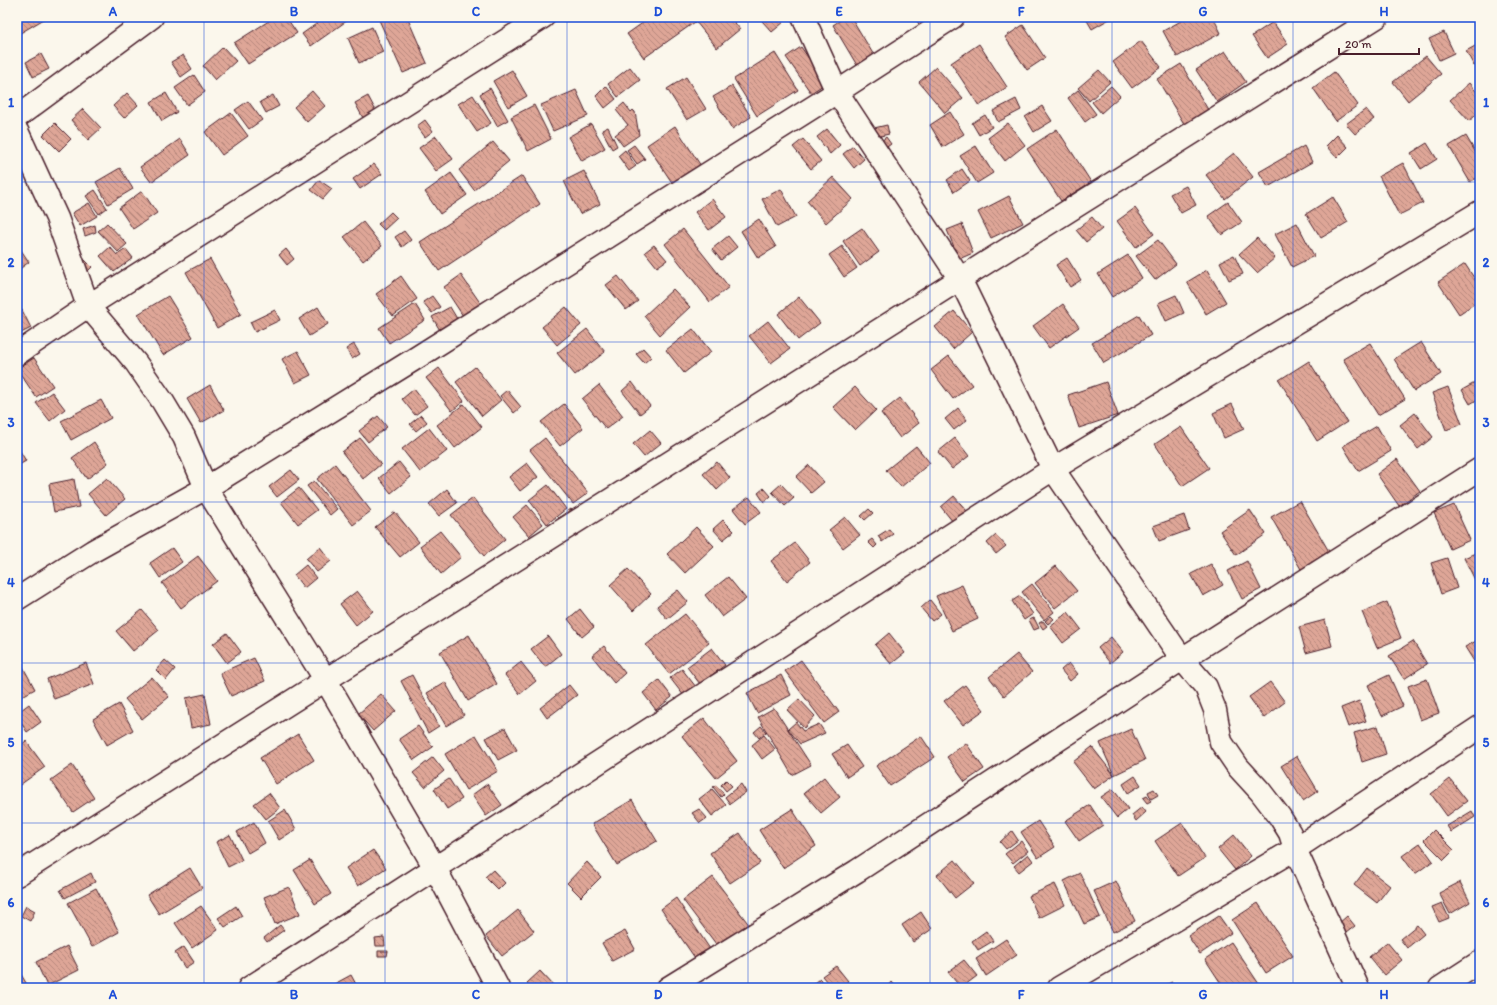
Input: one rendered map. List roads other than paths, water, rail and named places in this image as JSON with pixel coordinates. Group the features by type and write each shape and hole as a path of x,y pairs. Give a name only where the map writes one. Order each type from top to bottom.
{"street":[{"path":"17,117 152,17"},
{"path":"17,354 88,306 543,17"},
{"path":"803,17 837,92 960,279 1053,469 1182,659 1206,688 1215,710 1221,742 1238,767 1260,791 1280,817 1290,833 1295,849 1358,988"},
{"path":"17,600 93,551 206,488 420,356 953,17"},
{"path":"17,874 1377,17"},
{"path":"17,131 58,218 88,306 136,363 163,402 184,437 206,488 325,679 435,868 498,988"},
{"path":"249,988 1053,469 1480,212"},
{"path":"668,988 857,870 1182,659 1480,469"},
{"path":"1059,988 1295,849 1480,727"},
{"path":"1440,988 1480,962"}]}
